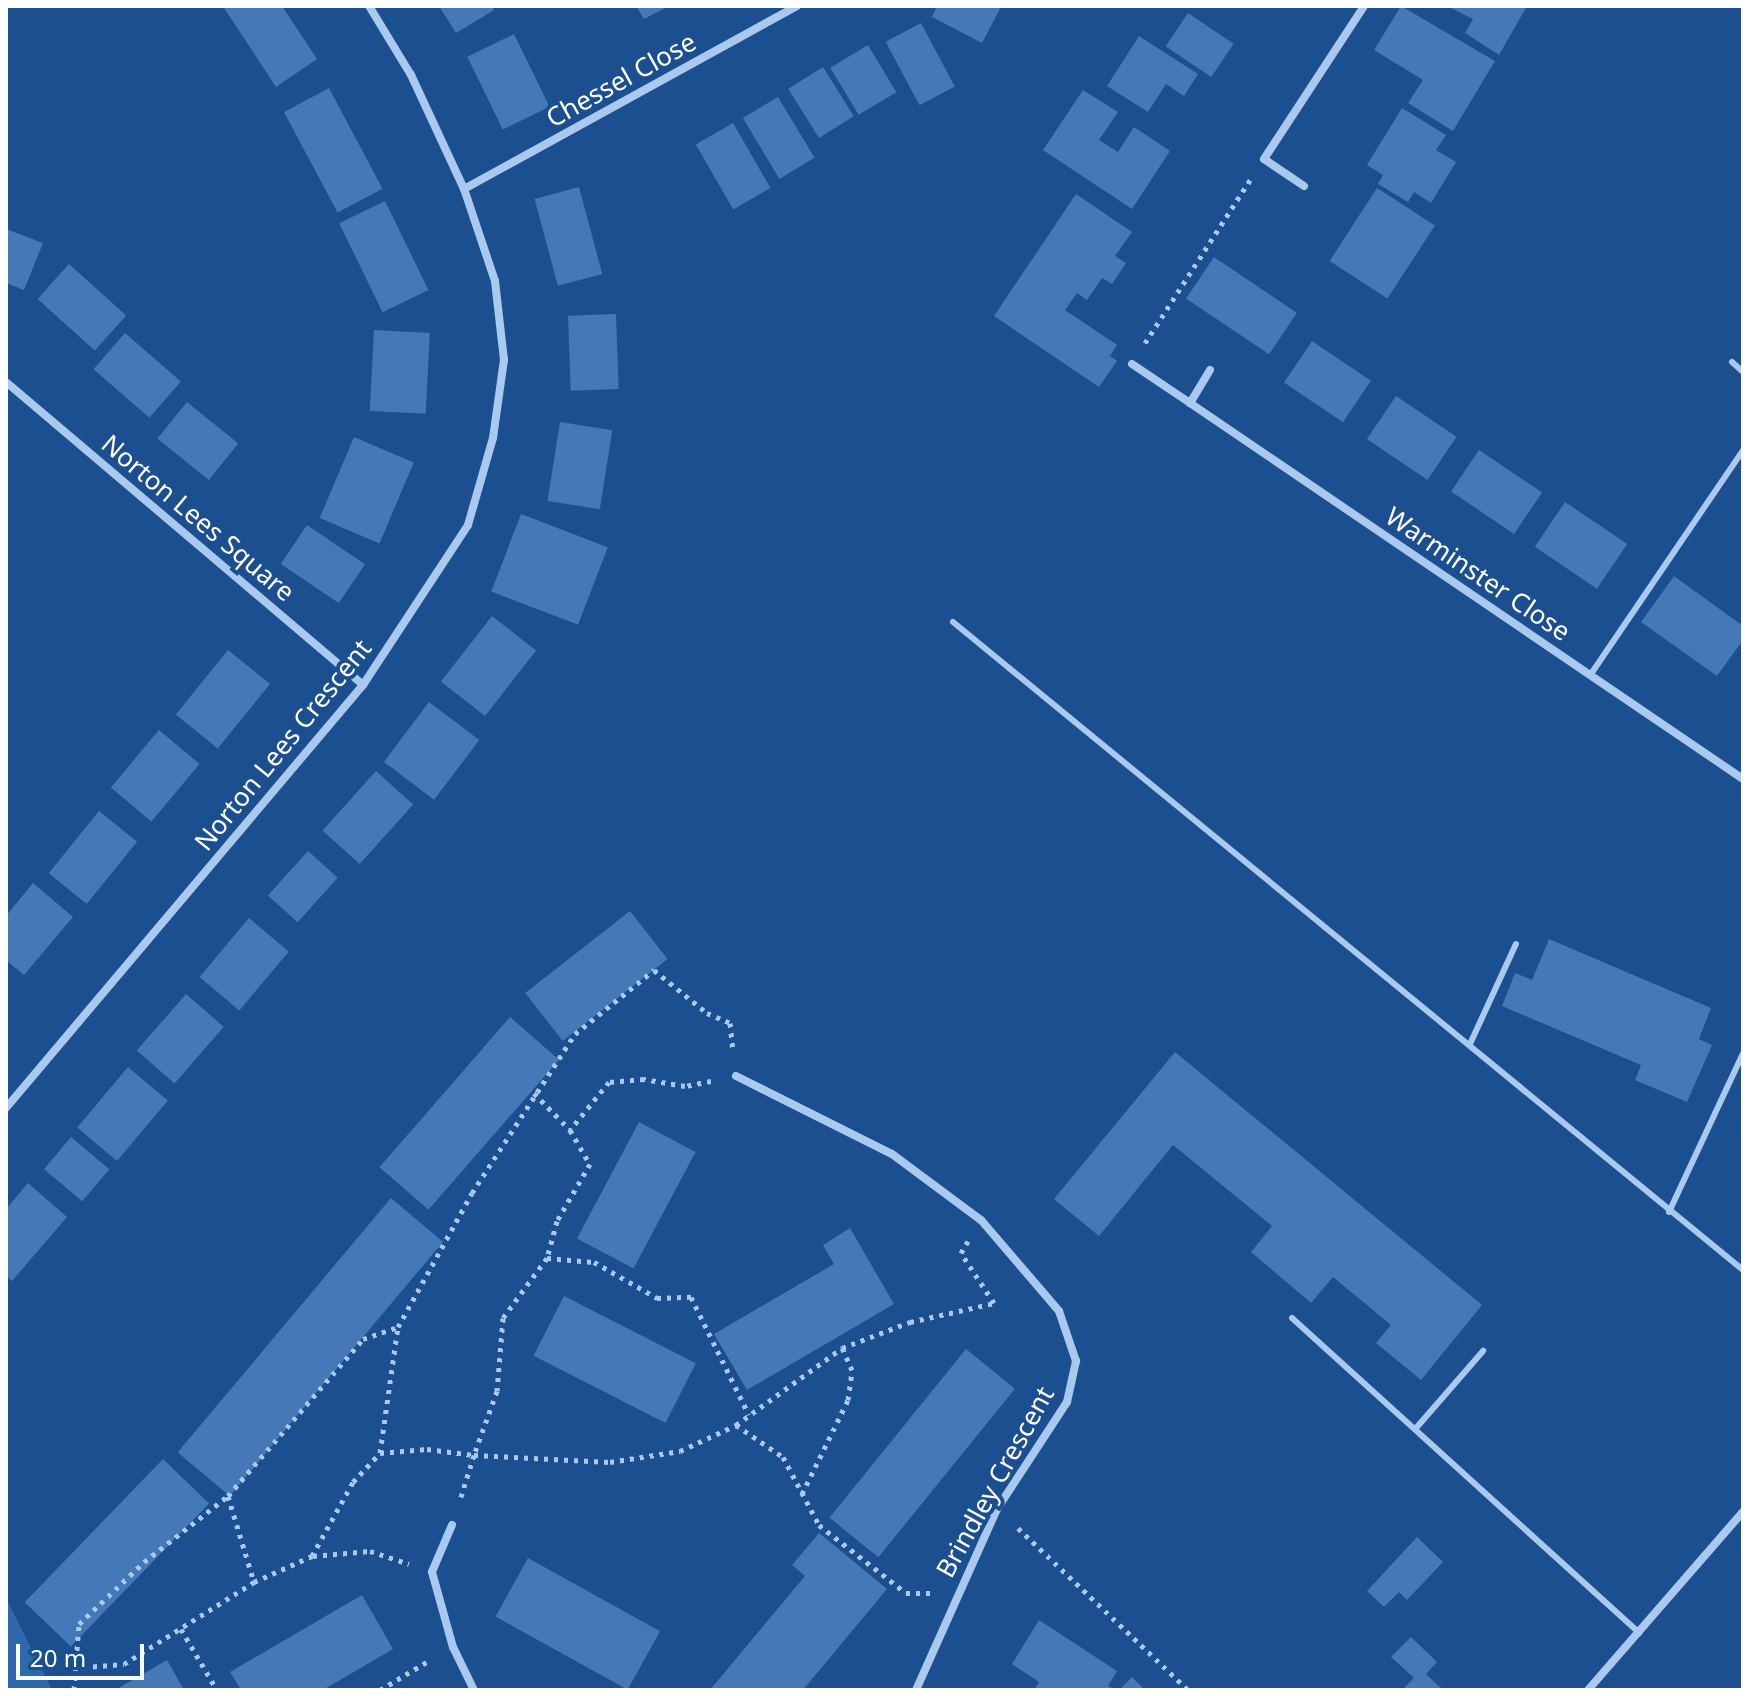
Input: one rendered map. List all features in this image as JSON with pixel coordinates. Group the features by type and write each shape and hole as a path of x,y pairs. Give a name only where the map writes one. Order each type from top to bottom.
{"street":[{"name":"Norton Lees Crescent","path":"6,1108 363,685 468,525 493,438 504,360 495,281 464,189 411,75 369,6"},
{"name":"Chessel Close","path":"464,189 797,6"},
{"path":"1304,186 1264,159 1364,6"},
{"name":"Warminster Close","path":"1132,364 1743,779"},
{"path":"1190,403 1210,370"},
{"name":"Norton Lees Square","path":"6,382 363,685"},
{"name":"Brindley Crescent","path":"736,1076 892,1154 981,1220 1059,1311 1076,1361 1067,1402 997,1509 956,1593 916,1690"},
{"path":"1588,1690 1743,1512"},
{"path":"452,1525 432,1572 453,1647 474,1690"}],"lane":[{"path":"1732,362 1743,372"},
{"path":"1591,674 1743,450"},
{"path":"953,622 1743,1270"},
{"path":"1470,1044 1516,944"},
{"path":"1669,1212 1743,1053"},
{"path":"1292,1318 1417,1427 1639,1633"},
{"path":"1417,1427 1483,1351"}],"path":[{"path":"1132,364 1264,159"},
{"path":"312,1556 353,1482 380,1453 398,1327 534,1093 575,1034 654,970 707,1013 730,1023 736,1076 685,1086 644,1079 609,1082 570,1130"},
{"path":"452,1525 497,1391 503,1318 547,1258 557,1221 590,1164 570,1130 534,1093"},
{"path":"380,1453 610,1462 680,1451 736,1425 842,1348 910,1322 994,1303 961,1253 981,1220"},
{"path":"547,1258 594,1262 657,1298 691,1297 749,1415"},
{"path":"74,1690 73,1668 79,1624 144,1562 228,1496 330,1370 363,1339 398,1327"},
{"path":"801,1495 848,1400 852,1370 842,1348"},
{"path":"736,1425 783,1457 819,1525 906,1593 956,1593"},
{"path":"228,1496 254,1582"},
{"path":"997,1509 1188,1690"},
{"path":"73,1668 124,1664 254,1582 312,1556 370,1551 432,1572"},
{"path":"181,1629 217,1690"},
{"path":"380,1690 453,1647"}],"shaded area":[{"path":"6,1598 52,1690 6,1690"}],"building":[{"path":"282,6 317,59 276,87 224,8"},
{"path":"439,6 492,6 494,10 456,33"},
{"path":"636,6 669,6 644,19"},
{"path":"937,6 1001,7 982,43 932,17"},
{"path":"1401,6 1495,61 1453,131 1408,103 1423,80 1374,50"},
{"path":"1447,6 1527,6 1499,55 1465,33 1473,19"},
{"path":"1188,13 1234,44 1211,77 1166,46"},
{"path":"921,23 955,87 919,105 886,42"},
{"path":"514,34 550,107 503,130 467,57"},
{"path":"1139,36 1198,74 1184,96 1166,84 1148,112 1107,86"},
{"path":"868,45 896,92 859,115 830,68"},
{"path":"823,67 854,116 819,138 788,89"},
{"path":"329,88 383,189 337,213 284,112"},
{"path":"1083,90 1118,112 1099,140 1118,152 1134,127 1170,151 1132,209 1043,150"},
{"path":"778,97 815,158 779,179 743,118"},
{"path":"1402,108 1446,135 1436,150 1456,162 1431,203 1414,192 1408,202 1378,184 1383,175 1367,165"},
{"path":"733,123 770,188 733,209 696,144"},
{"path":"579,187 602,274 558,286 535,199"},
{"path":"1377,188 1435,226 1387,299 1330,261"},
{"path":"1076,194 1132,232 1115,256 1126,263 1112,284 1102,278 1087,300 1077,293 1065,310 1117,345 1110,356 1117,361 1099,387 994,316"},
{"path":"385,201 428,290 383,312 339,223"},
{"path":"6,229 43,243 24,290 6,283"},
{"path":"1214,257 1297,313 1269,354 1186,298"},
{"path":"69,264 126,316 95,350 38,299"},
{"path":"616,314 619,389 571,391 568,316"},
{"path":"374,330 430,333 426,414 370,411"},
{"path":"125,333 181,382 149,418 94,369"},
{"path":"1312,341 1371,381 1343,422 1284,382"},
{"path":"1396,396 1457,437 1427,480 1367,439"},
{"path":"187,402 238,444 209,480 157,439"},
{"path":"560,422 612,430 600,509 547,501"},
{"path":"354,437 414,462 379,543 320,518"},
{"path":"1479,450 1542,492 1514,534 1451,491"},
{"path":"1565,502 1627,544 1597,589 1535,547"},
{"path":"521,514 608,547 578,625 491,591"},
{"path":"307,525 365,564 339,603 281,564"},
{"path":"1674,576 1743,626 1743,640 1717,676 1641,622"},
{"path":"492,616 536,650 485,716 441,681"},
{"path":"228,650 270,684 218,748 176,715"},
{"path":"429,702 479,740 434,800 384,762"},
{"path":"159,730 200,764 151,822 111,787"},
{"path":"376,771 413,804 360,864 322,830"},
{"path":"99,811 137,842 87,904 49,873"},
{"path":"308,851 338,878 298,922 268,896"},
{"path":"33,883 73,917 24,975 6,960 6,916"},
{"path":"630,911 668,959 563,1041 525,993"},
{"path":"249,918 289,951 239,1010 200,977"},
{"path":"1549,939 1711,1008 1699,1039 1712,1045 1687,1102 1635,1080 1641,1065 1502,1006 1515,973 1532,980"},
{"path":"186,994 224,1027 175,1083 137,1051"},
{"path":"510,1017 559,1060 429,1210 379,1167"},
{"path":"1175,1052 1482,1305 1421,1380 1376,1343 1391,1325 1333,1277 1311,1303 1251,1252 1272,1226 1173,1145 1099,1236 1054,1199"},
{"path":"128,1067 168,1100 117,1161 77,1128"},
{"path":"639,1122 696,1152 634,1269 577,1239"},
{"path":"71,1137 109,1169 82,1201 44,1169"},
{"path":"28,1183 67,1217 12,1281 6,1276 6,1209"},
{"path":"391,1198 443,1242 230,1496 178,1452"},
{"path":"850,1228 894,1304 747,1390 714,1334 834,1264 823,1245"},
{"path":"564,1296 696,1363 665,1423 534,1356"},
{"path":"966,1349 1015,1389 878,1557 829,1518"},
{"path":"163,1459 209,1503 71,1647 25,1602"},
{"path":"819,1533 887,1589 803,1690 710,1690 805,1576 792,1565"},
{"path":"1417,1537 1443,1562 1407,1600 1399,1592 1384,1607 1367,1591"},
{"path":"528,1558 660,1631 628,1690 496,1617"},
{"path":"362,1595 393,1649 323,1690 241,1690 230,1672"},
{"path":"1039,1620 1117,1671 1108,1686 1116,1690 1034,1690 1039,1682 1012,1664"},
{"path":"1411,1637 1437,1662 1426,1674 1443,1690 1402,1690 1414,1678 1391,1657"},
{"path":"167,1660 184,1690 115,1690"},
{"path":"1132,1677 1145,1690 1119,1690"}]}
